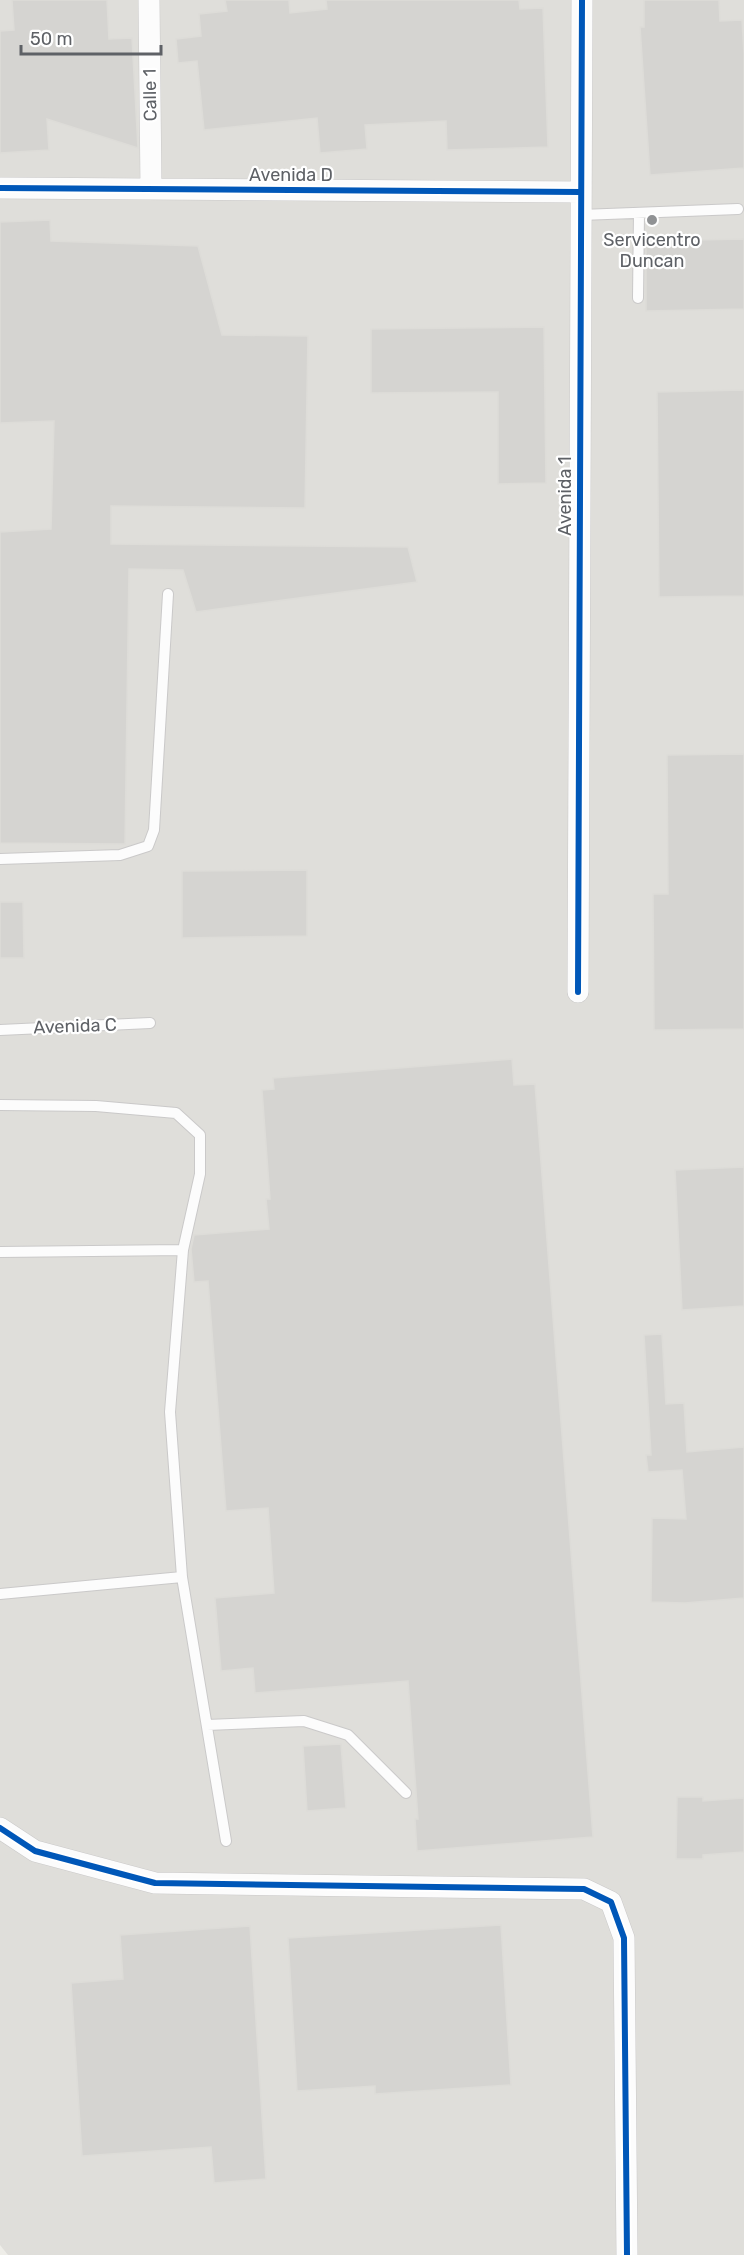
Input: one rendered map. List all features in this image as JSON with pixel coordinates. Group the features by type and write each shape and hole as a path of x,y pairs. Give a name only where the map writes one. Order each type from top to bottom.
{"street":[{"name":"Calle 1","path":"149,0 151,189"},
{"name":"Avenida 1","path":"578,992 582,0"},
{"name":"Avenida D","path":"0,188 582,192"},
{"path":"0,1828 35,1851 155,1883 584,1889 611,1902 624,1938 627,2255"}],"lane":[{"path":"581,215 738,209"},
{"path":"638,298 639,214"},
{"path":"0,859 120,855 148,846 154,830 168,594"},
{"name":"Avenida C","path":"0,1030 150,1023"},
{"path":"0,1105 96,1106 176,1113 200,1135 200,1174 183,1250 170,1412 182,1577 226,1840"},
{"path":"0,1252 183,1250"},
{"path":"0,1594 182,1577"},
{"path":"207,1725 304,1721 348,1735 406,1793"}],"shaded area":[{"path":"0,0 744,0 744,2255 8,2255 0,2245"}],"building":[{"path":"12,0 107,0 109,39 132,38 138,148 47,119 49,150 0,153 0,31 14,30"},
{"path":"225,0 289,0 290,13 327,9 326,0 519,0 520,9 543,8 548,147 447,150 446,121 365,125 367,149 320,153 317,118 204,130 197,61 178,63 176,39 201,36 199,14 227,11"},
{"path":"644,0 719,0 720,21 742,20 744,168 650,175 640,27 644,27"},
{"path":"50,220 51,241 198,246 222,335 308,336 305,508 111,506 111,544 408,547 417,582 196,612 183,570 129,569 125,844 0,843 0,532 51,529 54,421 0,423 0,222"},
{"path":"744,239 744,309 646,311 646,241"},
{"path":"544,327 546,483 498,484 498,392 371,393 371,329"},
{"path":"744,390 744,596 659,597 657,392"},
{"path":"744,754 744,1029 654,1030 653,894 668,894 667,755"},
{"path":"307,870 307,936 182,938 182,871"},
{"path":"0,902 23,902 24,958 0,958"},
{"path":"512,1059 514,1085 535,1084 593,1837 417,1851 415,1819 418,1819 408,1681 255,1693 253,1668 221,1671 215,1598 274,1593 268,1508 226,1511 208,1281 194,1282 191,1249 194,1235 269,1229 266,1199 270,1199 262,1090 274,1089 273,1078"},
{"path":"744,1167 744,1306 682,1310 675,1170"},
{"path":"662,1334 666,1404 684,1403 687,1452 744,1447 744,1598 685,1603 651,1602 652,1518 686,1519 682,1470 648,1472 646,1455 651,1455 644,1335"},
{"path":"341,1744 346,1808 307,1811 303,1746"},
{"path":"677,1797 703,1797 703,1801 744,1798 744,1852 703,1855 703,1859 676,1859"},
{"path":"501,1925 511,2085 375,2094 375,2086 297,2091 288,1938"},
{"path":"250,1926 266,2179 214,2183 211,2147 82,2156 71,1983 123,1979 120,1935"}],"cycle path":[{"path":"578,992 582,0"},
{"path":"0,188 581,192"},
{"path":"0,1828 35,1851 155,1883 584,1889 611,1902 624,1938 627,2255"}],"place":[{"name":"Servicentro Duncan","path":"652,220"}]}
